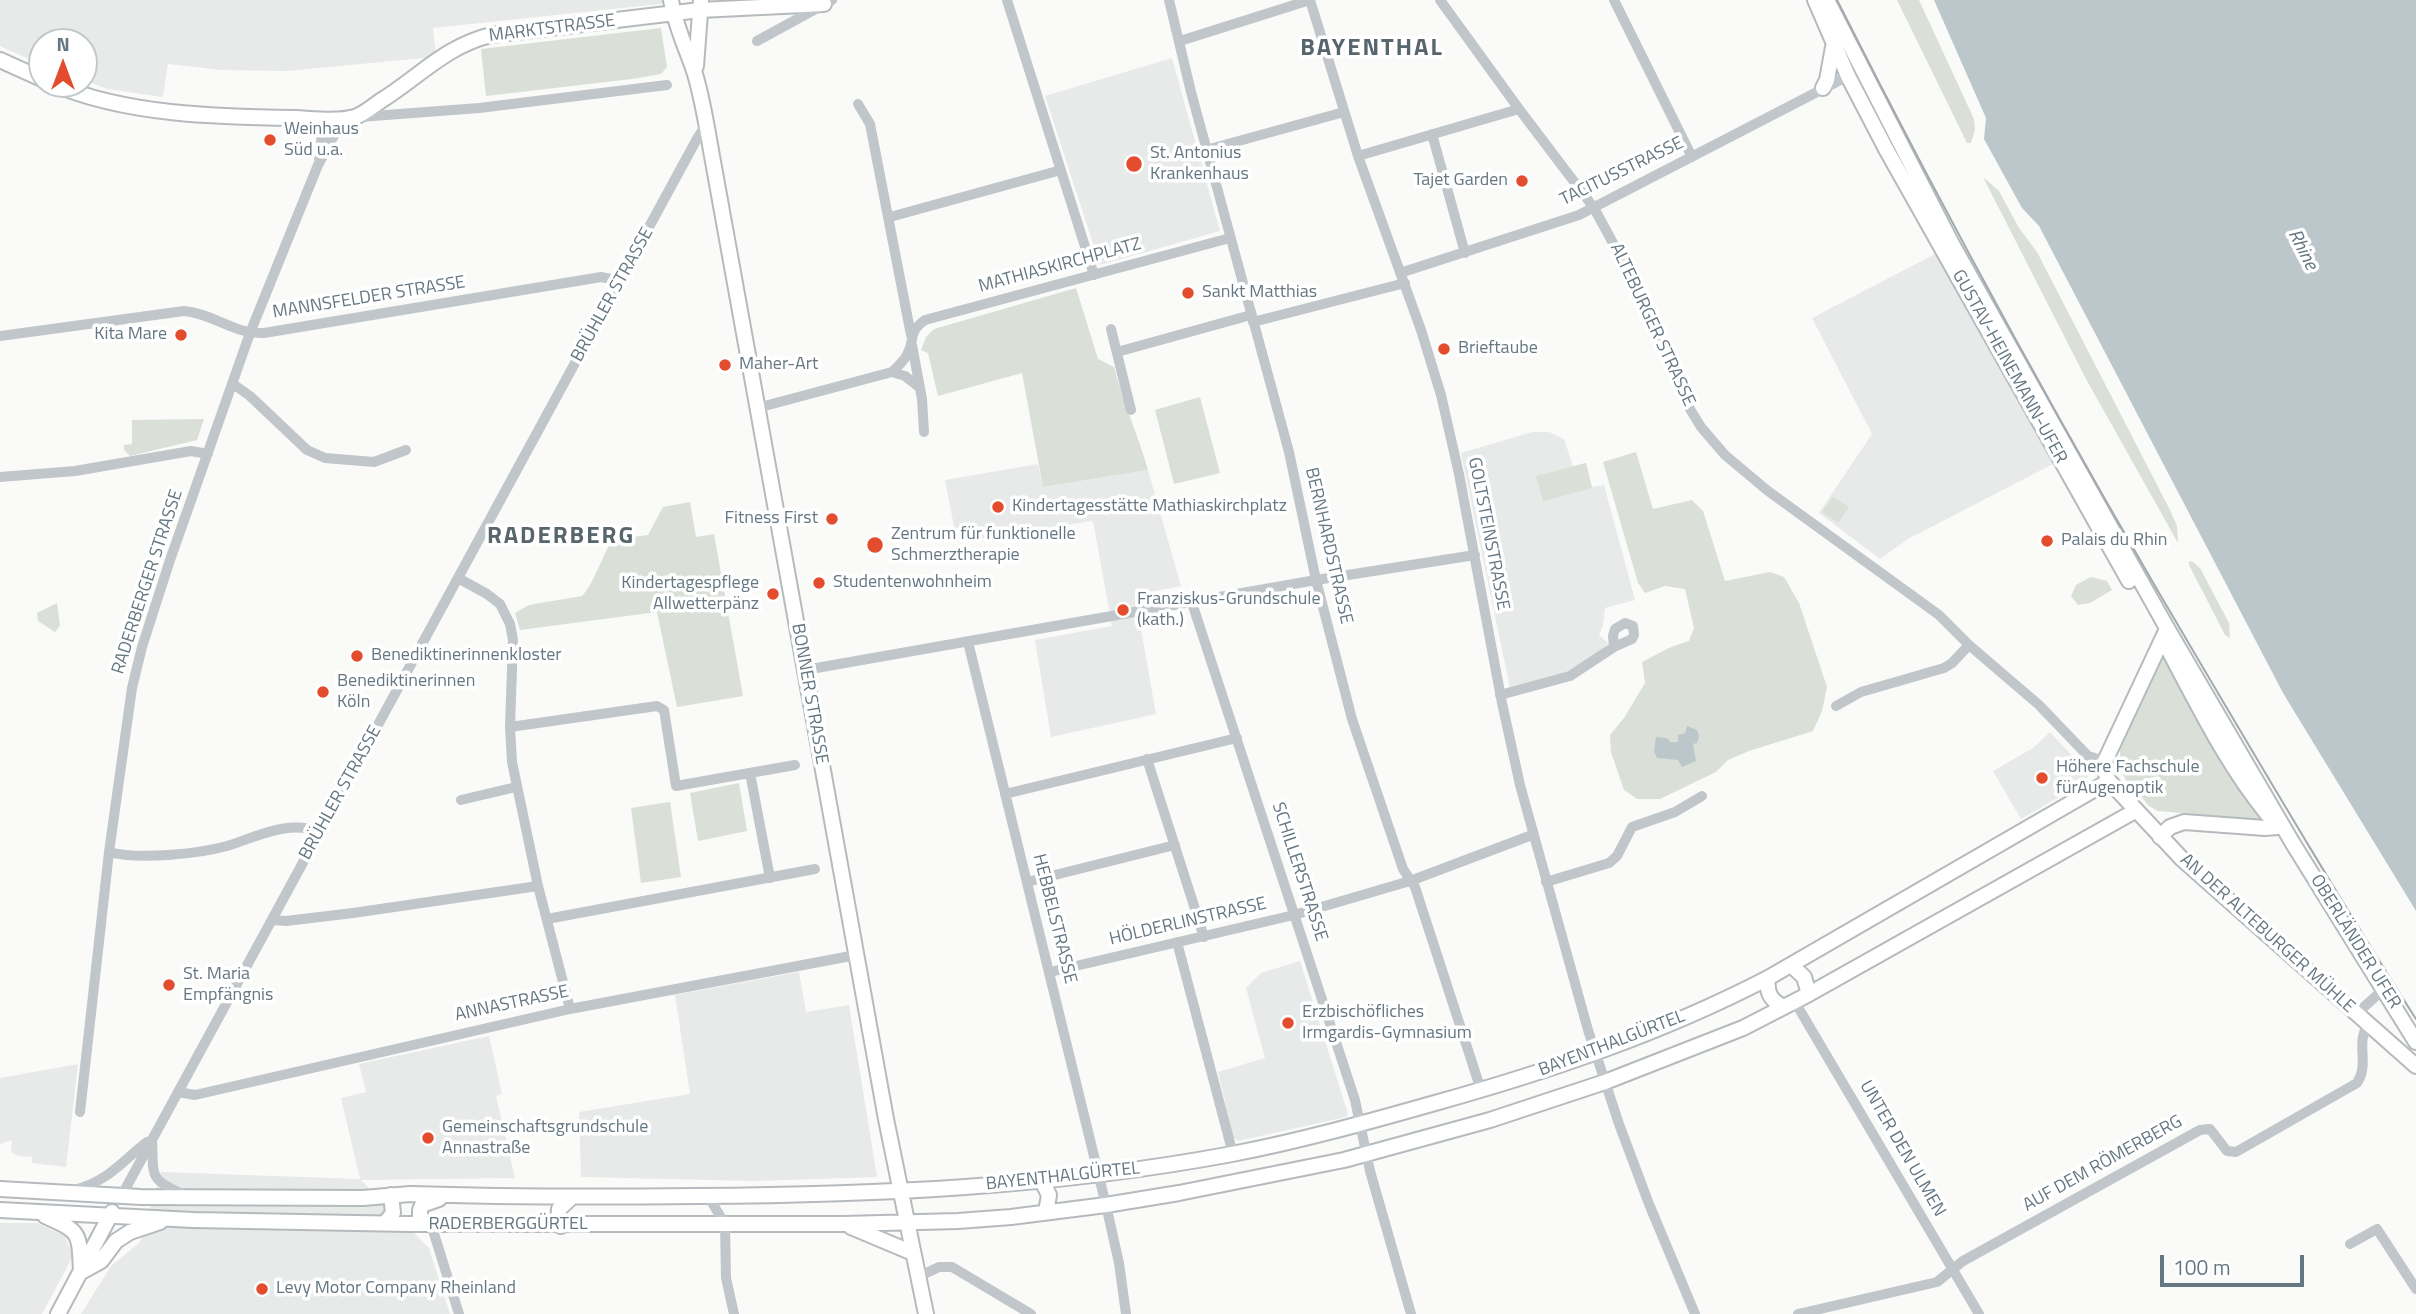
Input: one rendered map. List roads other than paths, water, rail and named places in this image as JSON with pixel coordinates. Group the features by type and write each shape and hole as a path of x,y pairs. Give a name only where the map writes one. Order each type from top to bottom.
{"main road":[{"name":"GUSTAV-HEINEMANN-UFER","path":"1815,0 1847,76 2217,727"},
{"name":"GUSTAV-HEINEMANN-UFER","path":"1827,0 1952,244 2164,633"},
{"name":"MARKTSTRASSE","path":"356,117 419,75 443,54 473,39 672,7 828,2"},
{"name":"BONNER STRASSE","path":"672,7 695,75 706,125 856,956 926,1314"},
{"name":"BONNER STRASSE","path":"695,75 696,7"},
{"path":"1823,88 1833,45"},
{"path":"0,60 28,73"},
{"path":"91,98 125,106 203,114 356,117"},
{"path":"2109,781 2105,772 2105,761 2164,633"},
{"name":"OBERLÄNDER UFER","path":"2217,727 2250,794 2292,842"},
{"name":"OBERLÄNDER UFER","path":"2217,727 2416,1042"},
{"name":"AN DER ALTEBURGER MÜHLE","path":"2109,781 2160,837 2222,895 2416,1066"},
{"name":"BAYENTHALGÜRTEL","path":"900,1191 1097,1175 1233,1153 1362,1124 1595,1054 1732,997 1768,978 2109,781"},
{"name":"BAYENTHALGÜRTEL","path":"907,1222 937,1222 1106,1205 1255,1179 1367,1154 1490,1121 1605,1082 1743,1028 1809,994 2135,811"},
{"path":"2160,837 2170,827 2184,822 2277,827"},
{"path":"1791,965 1804,977 1809,994"},
{"path":"1768,978 1769,996 1790,1004"},
{"path":"1042,1181 1049,1195 1046,1212"},
{"name":"RADERBERGGÜRTEL","path":"0,1189 191,1197 363,1198 391,1195 708,1196 900,1191"},
{"name":"BRÜHLER STRASSE","path":"58,1314 122,1195"},
{"path":"385,1223 393,1213 391,1195"},
{"path":"426,1224 419,1210 422,1206 450,1195"},
{"path":"561,1226 558,1222 559,1209 572,1197"},
{"name":"RADERBERGGÜRTEL","path":"0,1210 168,1219 561,1226 907,1222"},
{"path":"37,1213 76,1232 81,1272 101,1261 116,1241 130,1232 168,1219"},
{"path":"843,1224 914,1256 916,1244 937,1222"}],"street":[{"path":"1007,0 1094,275"},
{"name":"BERNHARDSTRASSE","path":"1169,0 1206,150 1289,452 1315,580 1352,719 1404,869 1415,887 1481,1090"},
{"path":"1180,41 1310,0"},
{"name":"GOLTSTEINSTRASSE","path":"1310,0 1358,156 1403,278 1441,395 1475,555 1500,695 1532,835 1595,1054 1649,1204 1695,1314"},
{"name":"ALTEBURGER STRASSE","path":"1440,0 1594,208 1646,304 1685,401 1701,427 1725,455 1747,476 1939,615 1969,645 2039,705 2088,756 2105,761"},
{"path":"1614,0 1692,156"},
{"path":"757,41 828,2"},
{"name":"TACITUSSTRASSE","path":"1252,318 1403,278 1465,253 1579,215 1847,76"},
{"path":"356,117 497,106 667,85"},
{"path":"858,104 870,124 890,217 924,432"},
{"path":"1358,156 1519,109"},
{"path":"1206,150 1344,112"},
{"name":"RADERBERGER STRASSE","path":"80,1112 109,852 132,688 142,647 169,561 250,333 318,165 336,132 330,118"},
{"name":"BRÜHLER STRASSE","path":"122,1195 706,125"},
{"path":"1432,134 1465,253"},
{"path":"890,217 1061,170"},
{"name":"MATHIASKIRCHPLATZ","path":"892,372 907,357 916,327 925,320 1230,238"},
{"name":"MANNSFELDER STRASSE","path":"0,336 184,311 195,312 250,333 277,331 601,278 621,281"},
{"path":"1117,352 1252,318"},
{"path":"1111,329 1131,410"},
{"path":"757,408 892,372 912,380 919,387"},
{"path":"233,384 250,396 307,450 325,458 374,461 406,450"},
{"path":"0,477 97,468 191,451 208,454"},
{"path":"805,670 1315,580 1475,555"},
{"path":"458,578 500,604 510,624 513,640 510,727 516,787 570,1010"},
{"name":"SCHILLERSTRASSE","path":"1192,603 1362,1124 1367,1154 1410,1314"},
{"name":"HEBBELSTRASSE","path":"968,642 1106,1205 1119,1263 1126,1314"},
{"path":"1836,706 1861,692 1944,668 1969,645"},
{"path":"1500,695 1570,677 1614,647"},
{"name":"BONNER STRASSE","path":"510,727 662,707 676,786 795,765"},
{"path":"1005,794 1237,738"},
{"path":"1147,759 1204,937"},
{"path":"750,773 770,878"},
{"path":"461,800 516,787"},
{"path":"1546,882 1609,863 1617,856 1632,827 1675,812 1702,796"},
{"path":"109,852 138,857 197,852 294,828 308,827 320,832"},
{"name":"HÖLDERLINSTRASSE","path":"1050,972 1294,915 1410,881 1532,835"},
{"path":"1027,882 1175,845"},
{"path":"547,919 816,869"},
{"path":"272,920 297,920 538,886"},
{"path":"1177,942 1233,1153"},
{"name":"ANNASTRASSE","path":"178,1092 195,1095 570,1010 856,956"},
{"path":"2356,1014 2384,989"},
{"name":"UNTER DEN ULMEN","path":"1790,1004 1979,1314"},
{"name":"AUF DEM RÖMERBERG","path":"1953,1271 1963,1261 2012,1233 2200,1130 2214,1131 2227,1151 2236,1152 2352,1087 2364,1072 2361,1039 2368,1025"},
{"path":"63,1193 85,1187 120,1169 132,1153 152,1138"},
{"path":"152,1138 152,1164 157,1180 162,1185 191,1197"},
{"path":"708,1196 725,1224 726,1278 734,1314"},
{"path":"426,1224 459,1314"},
{"path":"2350,1244 2377,1229 2416,1289"},
{"path":"918,1277 946,1266 1031,1314"},
{"path":"1798,1314 1937,1282 1953,1271"}],"water":[{"name":"Rhine","path":"1934,0 2416,0 2416,911 2283,693 2039,226 2022,208 1984,139 1986,118"},
{"path":"1687,726 1697,730 1699,736 1697,743 1693,744 1696,761 1682,767 1678,760 1657,758 1654,751 1656,737 1678,742 1678,735 1685,733"}],"tram line":[{"path":"1837,0 2015,339 2109,506 2283,802 2416,1019"}],"place":[{"name":"Weinhaus Süd u.a.","path":"270,140"},
{"name":"St. Antonius Krankenhaus","path":"1134,164"},
{"name":"Tajet Garden","path":"1522,181"},
{"name":"Sankt Matthias","path":"1188,293"},
{"name":"Kita Mare","path":"181,335"},
{"name":"Brieftaube","path":"1444,349"},
{"name":"Maher-Art","path":"725,365"},
{"name":"Kindertagesstätte Mathiaskirchplatz","path":"998,507"},
{"name":"Fitness First","path":"832,519"},
{"name":"Palais du Rhin","path":"2047,541"},
{"name":"Zentrum für funktionelle Schmerztherapie","path":"875,545"},
{"name":"Studentenwohnheim","path":"819,583"},
{"name":"Kindertagespflege Allwetterpänz","path":"773,594"},
{"name":"Franziskus-Grundschule (kath.)","path":"1123,610"},
{"name":"Benediktinerinnenkloster","path":"357,656"},
{"name":"Benediktinerinnen Köln","path":"323,692"},
{"name":"Höhere Fachschule fürAugenoptik","path":"2042,778"},
{"name":"St. Maria Empfängnis","path":"169,985"},
{"name":"Erzbischöfliches Irmgardis-Gymnasium","path":"1288,1023"},
{"name":"Gemeinschaftsgrundschule Annastraße","path":"428,1138"},
{"name":"Levy Motor Company Rheinland","path":"262,1289"}],"district":[{"name":"BAYENTHAL","path":"1372,49"},
{"name":"RADERBERG","path":"561,537"}]}
